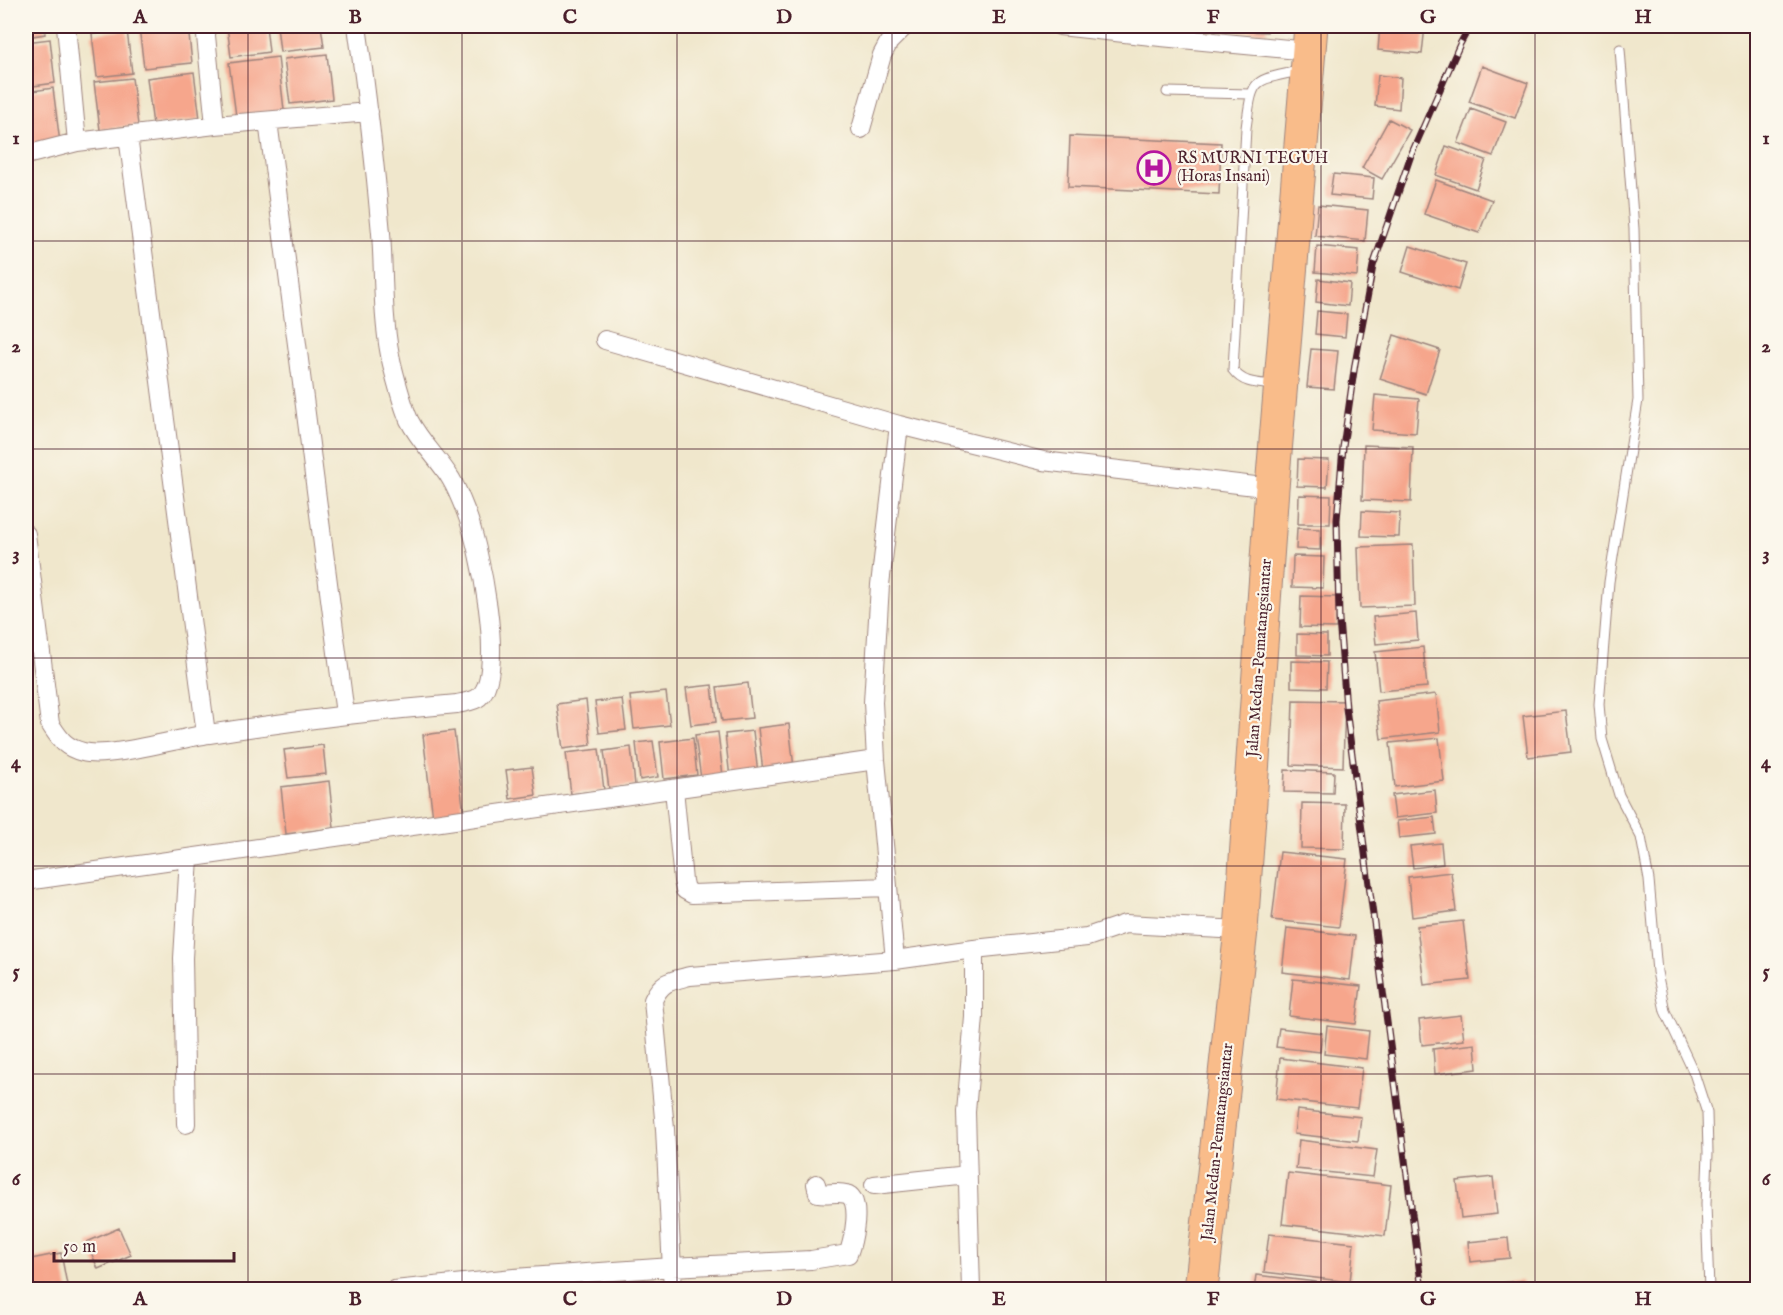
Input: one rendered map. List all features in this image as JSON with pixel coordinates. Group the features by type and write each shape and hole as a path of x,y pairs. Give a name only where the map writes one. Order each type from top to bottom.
{"highway":[{"name":"Jalan Medan-Pematangsiantar","path":"1201,1290 1241,930 1251,817 1255,720 1272,488 1309,48"}],"street":[{"path":"66,26 78,142"},
{"path":"205,26 215,126"},
{"path":"26,534 50,724 62,743 84,753 109,753 206,734 345,714 472,701 480,696 488,683 491,651 490,616 475,542 466,513 451,479 431,454 409,419 390,356 383,302 381,236 369,112 357,26"},
{"path":"861,129 882,55 889,42 905,26"},
{"path":"1060,26 1161,31 1309,48"},
{"path":"26,155 78,142 215,126 369,112"},
{"path":"268,121 345,714"},
{"path":"128,136 206,734"},
{"path":"605,340 899,425 1043,461 1272,488"},
{"path":"896,960 876,760 873,702 880,585 899,425"},
{"path":"26,881 876,760"},
{"path":"674,789 683,881 685,890 692,894 888,887"},
{"path":"186,1124 183,958 189,858"},
{"path":"672,1290 665,1129 653,1000 659,987 671,980 690,976 896,960 1087,937 1125,924 1241,930"},
{"path":"971,1290 966,1112 974,1017 974,949"},
{"path":"874,1185 968,1175"},
{"path":"394,1290 514,1278 811,1260 848,1254 856,1214 855,1202 846,1193 818,1193 816,1184"}],"lane":[{"path":"1281,386 1249,382 1239,378 1233,370 1245,140 1250,94 1254,85 1309,48"},
{"path":"1620,49 1634,229 1638,400 1609,582 1599,704 1602,739 1619,795 1641,837 1650,891 1657,972 1665,1011 1694,1073 1707,1113 1708,1290"},
{"path":"1167,92 1250,94"}],"building":[{"path":"26,26 44,26 45,34 26,37"},
{"path":"188,26 192,63 144,68 139,27"},
{"path":"227,26 266,26 269,52 231,57"},
{"path":"277,26 321,26 324,47 280,52"},
{"path":"1198,26 1267,26 1267,32 1198,29"},
{"path":"1380,26 1425,26 1422,54 1378,50"},
{"path":"127,30 132,73 97,77 92,34"},
{"path":"50,39 55,83 26,87 26,42"},
{"path":"327,54 332,99 290,104 284,59"},
{"path":"278,57 284,110 236,116 229,63"},
{"path":"1482,66 1528,83 1515,118 1469,102"},
{"path":"194,72 200,119 153,125 147,78"},
{"path":"1378,75 1401,78 1399,109 1375,106"},
{"path":"132,78 138,125 100,130 94,82"},
{"path":"53,88 60,143 26,147 26,92"},
{"path":"1471,109 1506,122 1493,156 1458,143"},
{"path":"1389,119 1410,130 1382,179 1362,168"},
{"path":"1070,136 1221,143 1219,194 1068,187"},
{"path":"1446,146 1486,160 1476,189 1436,175"},
{"path":"1333,174 1374,178 1372,199 1330,195"},
{"path":"1436,180 1492,200 1479,233 1424,214"},
{"path":"1318,205 1368,210 1365,241 1315,236"},
{"path":"1317,246 1359,250 1357,276 1315,272"},
{"path":"1410,246 1466,264 1458,290 1402,272"},
{"path":"1318,279 1350,283 1348,306 1316,302"},
{"path":"1317,311 1347,314 1345,337 1315,334"},
{"path":"1394,335 1440,350 1426,394 1380,379"},
{"path":"1311,349 1338,351 1334,389 1307,387"},
{"path":"1375,395 1419,399 1416,433 1372,430"},
{"path":"1364,445 1413,447 1411,502 1362,500"},
{"path":"1298,459 1329,460 1327,487 1297,486"},
{"path":"1299,495 1331,496 1330,524 1298,524"},
{"path":"1362,511 1400,513 1399,537 1361,536"},
{"path":"1297,528 1320,529 1320,550 1296,549"},
{"path":"1413,545 1415,606 1360,608 1358,547"},
{"path":"1293,556 1324,557 1323,588 1292,587"},
{"path":"1301,596 1338,597 1336,628 1300,627"},
{"path":"1416,613 1418,640 1376,644 1373,617"},
{"path":"1297,634 1327,635 1327,656 1297,655"},
{"path":"1423,647 1427,687 1379,691 1375,652"},
{"path":"1291,661 1327,662 1326,688 1291,687"},
{"path":"748,683 752,718 722,721 717,687"},
{"path":"712,685 716,722 691,725 686,688"},
{"path":"666,692 670,725 634,729 630,696"},
{"path":"1436,694 1440,732 1381,739 1376,701"},
{"path":"622,699 626,730 599,733 595,702"},
{"path":"586,700 591,745 563,749 557,704"},
{"path":"1293,700 1345,701 1343,767 1291,765"},
{"path":"1566,711 1571,752 1528,757 1523,716"},
{"path":"789,724 794,768 763,772 758,728"},
{"path":"454,731 464,814 433,818 423,735"},
{"path":"753,731 758,774 730,778 725,734"},
{"path":"718,732 723,776 701,779 695,735"},
{"path":"693,738 697,775 664,779 660,742"},
{"path":"1439,738 1444,781 1395,787 1390,743"},
{"path":"653,741 658,777 640,780 636,743"},
{"path":"323,745 326,774 288,778 284,750"},
{"path":"631,747 635,785 609,789 604,751"},
{"path":"599,749 604,790 571,794 566,753"},
{"path":"532,767 536,795 510,799 506,770"},
{"path":"1285,770 1334,772 1333,793 1284,792"},
{"path":"329,781 334,828 286,834 281,787"},
{"path":"1435,790 1437,813 1395,818 1392,795"},
{"path":"1302,803 1345,804 1344,849 1301,848"},
{"path":"1434,817 1436,834 1399,838 1397,821"},
{"path":"1441,843 1443,864 1413,868 1410,846"},
{"path":"1280,852 1347,859 1339,927 1272,920"},
{"path":"1451,872 1456,911 1412,917 1408,877"},
{"path":"1463,921 1470,980 1424,985 1417,926"},
{"path":"1287,928 1355,936 1350,980 1282,972"},
{"path":"1293,979 1361,986 1356,1024 1289,1016"},
{"path":"1461,1015 1464,1040 1422,1045 1419,1020"},
{"path":"1327,1026 1369,1031 1366,1059 1324,1054"},
{"path":"1279,1028 1322,1033 1320,1052 1276,1047"},
{"path":"1475,1044 1477,1069 1435,1074 1433,1049"},
{"path":"1280,1058 1362,1068 1357,1108 1276,1099"},
{"path":"1297,1110 1361,1117 1358,1141 1294,1134"},
{"path":"1299,1140 1377,1150 1373,1177 1296,1169"},
{"path":"1288,1173 1391,1185 1385,1236 1282,1224"},
{"path":"1493,1177 1497,1214 1461,1218 1457,1181"},
{"path":"119,1228 131,1255 98,1269 87,1242"},
{"path":"1269,1234 1354,1243 1350,1282 1264,1272"},
{"path":"1508,1238 1510,1258 1470,1262 1468,1242"},
{"path":"61,1253 68,1290 31,1290 26,1260"},
{"path":"1256,1275 1333,1284 1333,1290 1254,1290"},
{"path":"1522,1281 1523,1290 1478,1290 1478,1285"},
{"path":"1343,1284 1373,1288 1373,1290 1342,1290"}],"railway":[{"path":"1422,1290 1346,708 1339,619 1337,520 1343,447 1373,266 1411,155 1470,26"}],"place":[{"name":"RS MURNI TEGUH (Horas Insani)","path":"1154,168"}]}
